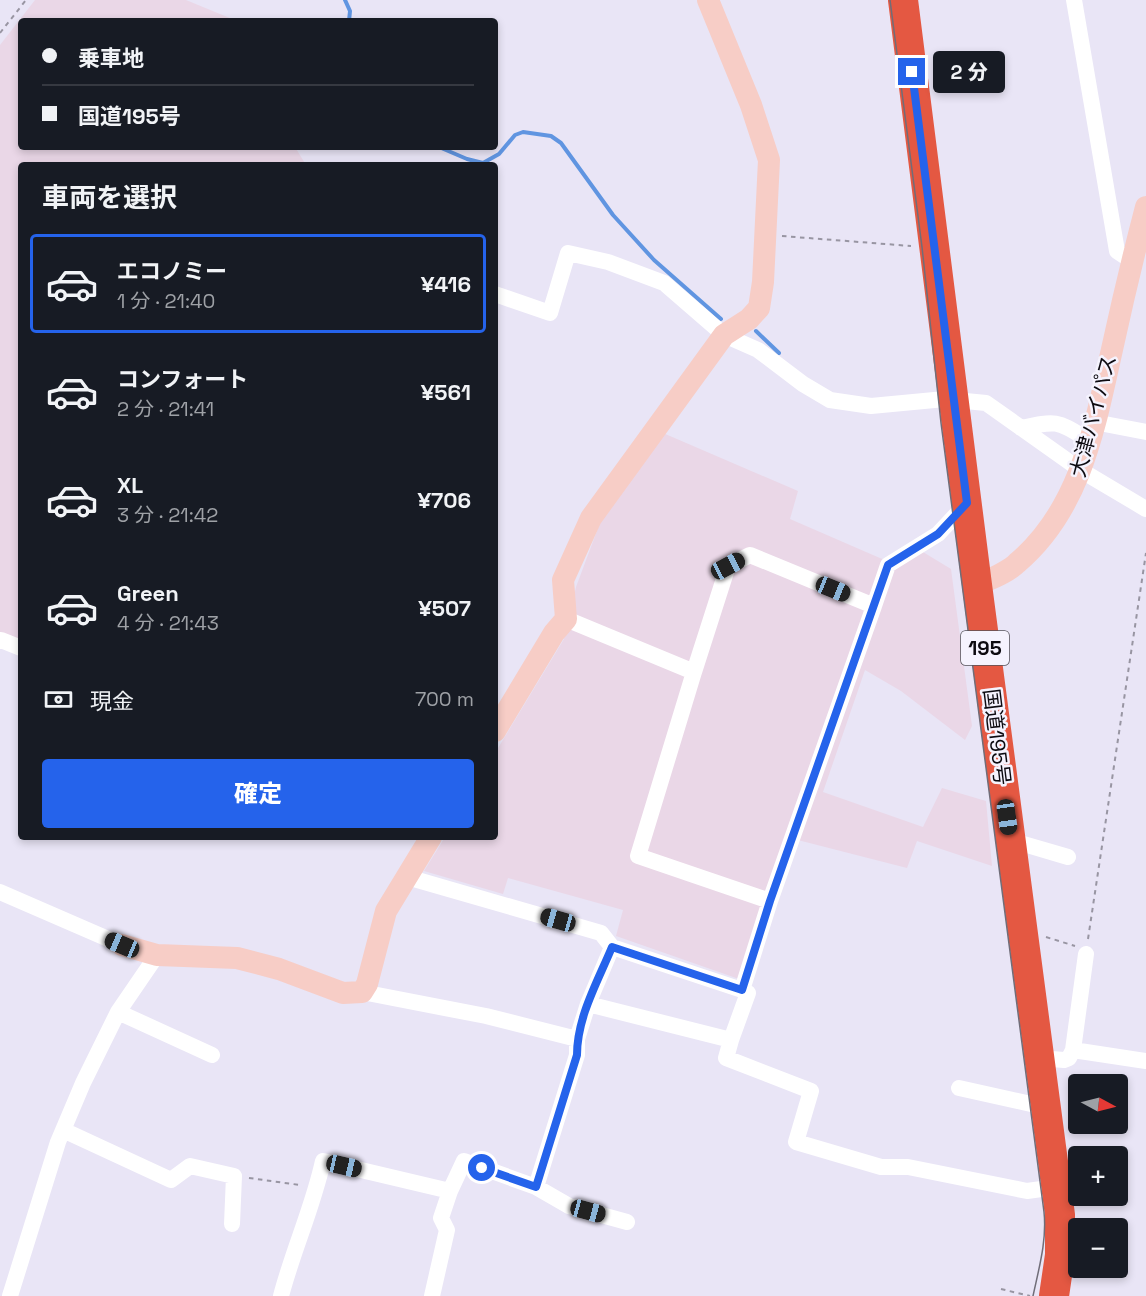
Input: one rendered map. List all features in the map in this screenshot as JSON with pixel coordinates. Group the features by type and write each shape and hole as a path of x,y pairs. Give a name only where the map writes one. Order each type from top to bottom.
{"highway":[{"name":"国道195号","path":"903,0 1060,1215 1060,1255 1054,1296"}],"street":[{"path":"498,725 554,633 566,619 563,580 591,518 724,335 749,319 759,308 763,282 769,160 751,105 708,0"},
{"path":"1074,0 1117,251 1132,261"},
{"name":"大津バイパス","path":"977,585 1016,565 1042,538 1068,500 1082,471 1146,207"},
{"path":"498,295 550,313 568,253 608,262 664,283 724,335 758,350 803,384 830,400 871,406 954,399 986,403 1082,471 1146,509"},
{"path":"1021,428 1049,422 1092,431 1146,432"},
{"path":"742,990 770,901 888,565 938,534 967,503"},
{"path":"770,901 638,856 728,566 750,555 874,606"},
{"path":"566,619 694,672"},
{"path":"0,641 18,647"},
{"path":"362,992 367,984 386,911 429,840"},
{"path":"1011,840 1068,857"},
{"path":"407,877 601,933 612,947 748,993 726,1058 811,1090 796,1142 880,1167 908,1167 1027,1191 1056,1187"},
{"path":"0,892 122,945 157,955 237,958 270,966 343,993 362,992 486,1016 577,1039"},
{"path":"536,1187 577,1055 577,1039 588,1004 612,947"},
{"path":"1039,1058 1064,1060 1069,1058 1073,1050 1086,951"},
{"path":"10,1296 63,1130 83,1083 118,1012 157,955"},
{"path":"588,1004 731,1040"},
{"path":"118,1012 212,1055"},
{"path":"1073,1050 1146,1061"},
{"path":"959,1088 1031,1104 1045,1103"},
{"path":"63,1130 171,1180 190,1166 234,1176 232,1224"},
{"path":"281,1296 291,1258 317,1188 323,1161 450,1191"},
{"path":"432,1296 447,1230 441,1218 464,1161 536,1187 569,1206 627,1222"}],"path":[{"path":"0,33 26,0"},
{"path":"765,234 935,248"},
{"path":"1022,930 1086,951 1146,553"},
{"path":"234,1176 317,1188"},
{"path":"1001,1289 1030,1296"}],"shaded area":[{"path":"35,0 186,0 230,18 21,18"},
{"path":"18,22 18,150 297,150 304,162 18,162 18,641 0,634 0,45"},
{"path":"663,433 798,491 790,519 896,565 923,552 951,569 972,726 965,740 901,691 865,670 823,792 923,827 942,788 986,801 992,866 917,841 907,868 786,837 739,979 616,936 623,910 508,878 503,894 424,871 443,840 498,840 498,748 564,639 576,587 601,520"}],"waterway":[{"path":"345,0 350,11 349,18"},
{"path":"485,162 499,154 515,135 523,132 551,136 561,143 613,215 654,260 721,319"},
{"path":"446,150 479,162"},
{"path":"756,331 779,353"}],"tram line":[{"path":"890,0 922,247 941,423 1044,1212 1043,1244 1033,1296"}],"route":[{"path":"482,1168 536,1187 577,1055 577,1039 588,1004 612,947 742,990 770,901 888,565 938,534 967,503 912,72"}]}
